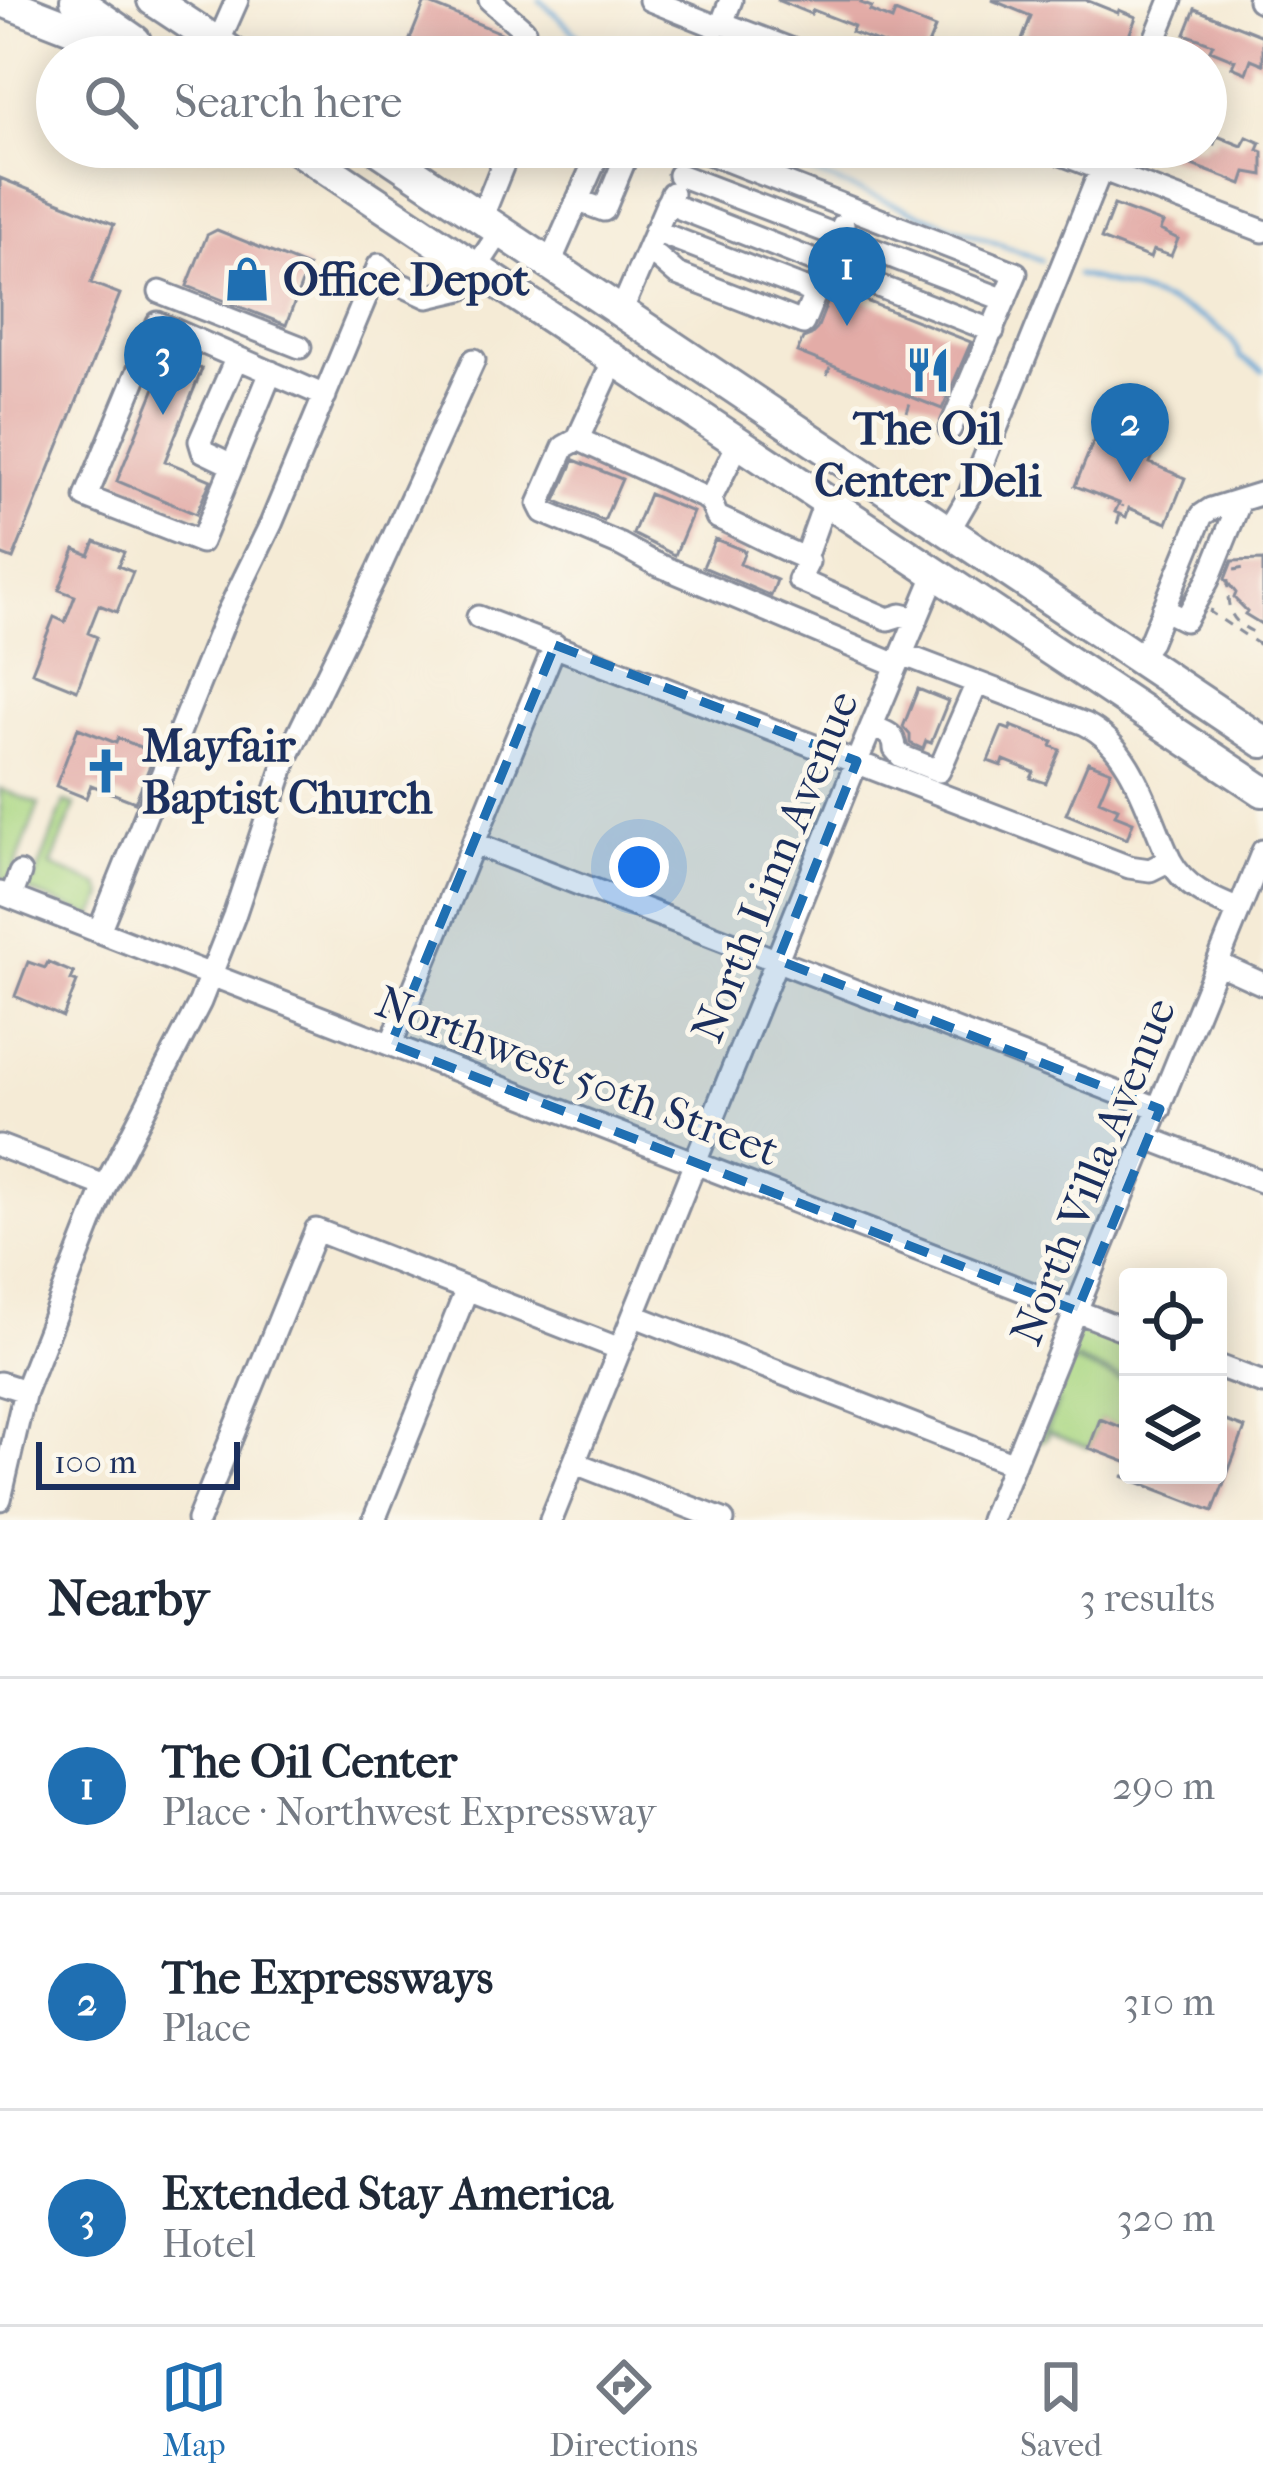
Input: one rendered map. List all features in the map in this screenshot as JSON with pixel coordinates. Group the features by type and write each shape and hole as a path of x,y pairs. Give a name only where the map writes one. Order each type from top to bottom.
{"highway":[{"path":"0,0 92,36"},
{"path":"76,0 128,36"},
{"path":"164,5 209,36"},
{"path":"325,168 1263,791"},
{"path":"406,168 1263,742"},
{"path":"886,542 930,544 948,532"}],"street":[{"path":"231,36 237,0"},
{"path":"490,0 524,30 522,36"},
{"path":"650,0 715,26 722,22 731,0"},
{"path":"1156,36 1171,0"},
{"path":"722,22 758,36"},
{"path":"99,931 227,614 271,524 379,265 400,284 428,297 461,289 490,226 505,168"},
{"path":"549,265 592,168"},
{"path":"579,201 604,210 621,168"},
{"path":"620,314 682,168"},
{"path":"746,168 1016,273 950,429"},
{"path":"948,532 969,496 1101,169 1263,231"},
{"path":"679,175 1005,300"},
{"path":"667,203 993,331"},
{"path":"651,240 677,274 803,323 850,208"},
{"path":"651,240 815,292"},
{"path":"160,292 300,347"},
{"path":"271,372 201,542 86,497 158,323 237,357 271,372 325,396"},
{"path":"232,465 202,452 200,441 237,357"},
{"path":"0,1499 25,1391 104,1186 200,1002 287,757 474,359"},
{"path":"614,360 580,438 564,447 539,504 543,512 654,563 900,660 1085,724 1106,737 1124,758 1176,872 1190,886 1239,910"},
{"path":"580,438 710,500 717,518 805,558 808,562 799,580 889,619 901,615 917,619"},
{"path":"710,500 738,443"},
{"path":"1138,658 1150,642 1202,515 1263,494"},
{"path":"1163,609 1185,620 1208,580 1240,501"},
{"path":"805,558 825,502"},
{"name":"North Linn Avenue","path":"551,1520 935,575"},
{"path":"478,616 1130,867 1150,870 1170,860"},
{"path":"391,1044 555,645"},
{"path":"872,727 891,734 901,756 939,771 976,683"},
{"path":"473,843 1160,1109"},
{"name":"North Villa Avenue","path":"991,1520 1263,851"},
{"path":"6,895 20,873"},
{"name":"Northwest 50th Street","path":"6,895 1119,1327"},
{"path":"1219,964 1263,984"},
{"path":"1148,1138 1263,1182"},
{"path":"0,1146 104,1186"},
{"path":"198,1520 316,1230 620,1349"},
{"path":"374,1520 467,1289"},
{"path":"634,1316 1014,1464"},
{"path":"1227,1369 1263,1383"},
{"path":"0,1383 25,1391"},
{"path":"574,1463 723,1520"}],"path":[{"path":"827,376 831,365"},
{"path":"907,412 912,397"},
{"path":"1117,524 1123,505"},
{"path":"1224,572 1244,568"},
{"path":"1218,587 1224,572"},
{"path":"1224,572 1229,583 1228,609 1239,628 1263,636"},
{"path":"1210,612 1263,647"}],"highlighted area":[{"path":"555,645 857,761 778,960 1160,1109 1077,1311 391,1044"}],"green space":[{"path":"0,789 39,804 6,883 2,883"},
{"path":"64,802 75,805 51,866 100,886 104,896 93,917 21,888 23,879 34,882"},
{"path":"1088,1324 1119,1336 1119,1377 1074,1362 1119,1380 1119,1427 1100,1420 1089,1448 1047,1432 1059,1400 1045,1433 1048,1437 1037,1443 1036,1432 1077,1328"}],"building":[{"path":"777,0 863,0 872,7 870,11 892,20 895,12 935,28 932,36 862,36 851,32 854,26 813,10 811,14"},
{"path":"992,0 1086,0 1136,17 1129,36 1024,36 1031,16"},
{"path":"425,2 506,35 506,36 411,36"},
{"path":"1195,9 1263,36 1263,64 1251,59 1246,73 1232,67 1235,60 1227,57 1227,36 1185,34"},
{"path":"1247,137 1261,143 1263,175 1246,172 1242,184 1200,168 1227,168 1227,140 1242,146"},
{"path":"0,178 114,224 91,283 120,294 13,559 0,554"},
{"path":"1114,205 1163,223 1160,230 1178,239 1171,256 1153,250 1150,258 1101,239"},
{"name":"Office Depot","path":"217,230 308,267 286,325 187,286 207,235"},
{"path":"833,288 971,342 942,409 797,352 803,338 817,329"},
{"path":"168,356 202,369 165,461 211,480 196,514 117,481"},
{"path":"1094,440 1139,458 1143,448 1154,453 1150,463 1185,478 1167,523 1129,508 1126,517 1115,512 1119,503 1075,486"},
{"path":"574,460 622,479 604,521 556,501"},
{"path":"649,494 693,512 675,555 633,534"},
{"path":"715,539 745,551 740,564 777,580 771,596 703,567"},
{"path":"95,541 124,552 118,566 133,572 117,612 99,605 88,633 97,637 77,690 32,672 54,617 65,622 75,596 59,590 75,549 89,555"},
{"path":"1263,560 1263,625 1245,614 1225,579 1232,561"},
{"path":"918,689 948,701 931,743 926,741 923,749 910,743 903,727"},
{"path":"1011,726 1053,742 1051,746 1060,750 1046,783 1031,778 1034,772 1004,760 1002,766 988,761 1002,727 1010,730"},
{"name":"Mayfair Baptist Church","path":"78,728 155,753 135,802 91,785 86,798 56,786"},
{"path":"1088,762 1111,771 1099,800 1118,808 1115,815 1133,822 1127,839 1066,814"},
{"path":"28,962 45,968 48,962 74,973 71,980 77,982 63,1017 15,996"},
{"path":"1100,1419 1119,1426 1119,1460 1089,1448"},
{"path":"1227,1421 1245,1428 1227,1475"},
{"path":"1143,1484 1223,1484 1213,1511"}],"waterway":[{"path":"540,0 579,36"},
{"path":"718,36 720,31"},
{"path":"799,168 1041,260"},
{"path":"1077,275 1195,314 1217,327 1240,357 1263,371"}],"place":[{"name":"Office Depot","path":"247,279"},
{"name":"The Oil Center","path":"847,326"},
{"name":"The Oil Center Deli","path":"928,370"},
{"name":"Extended Stay America","path":"163,415"},
{"name":"The Expressways","path":"1130,482"},
{"name":"Mayfair Baptist Church","path":"106,771"}]}
